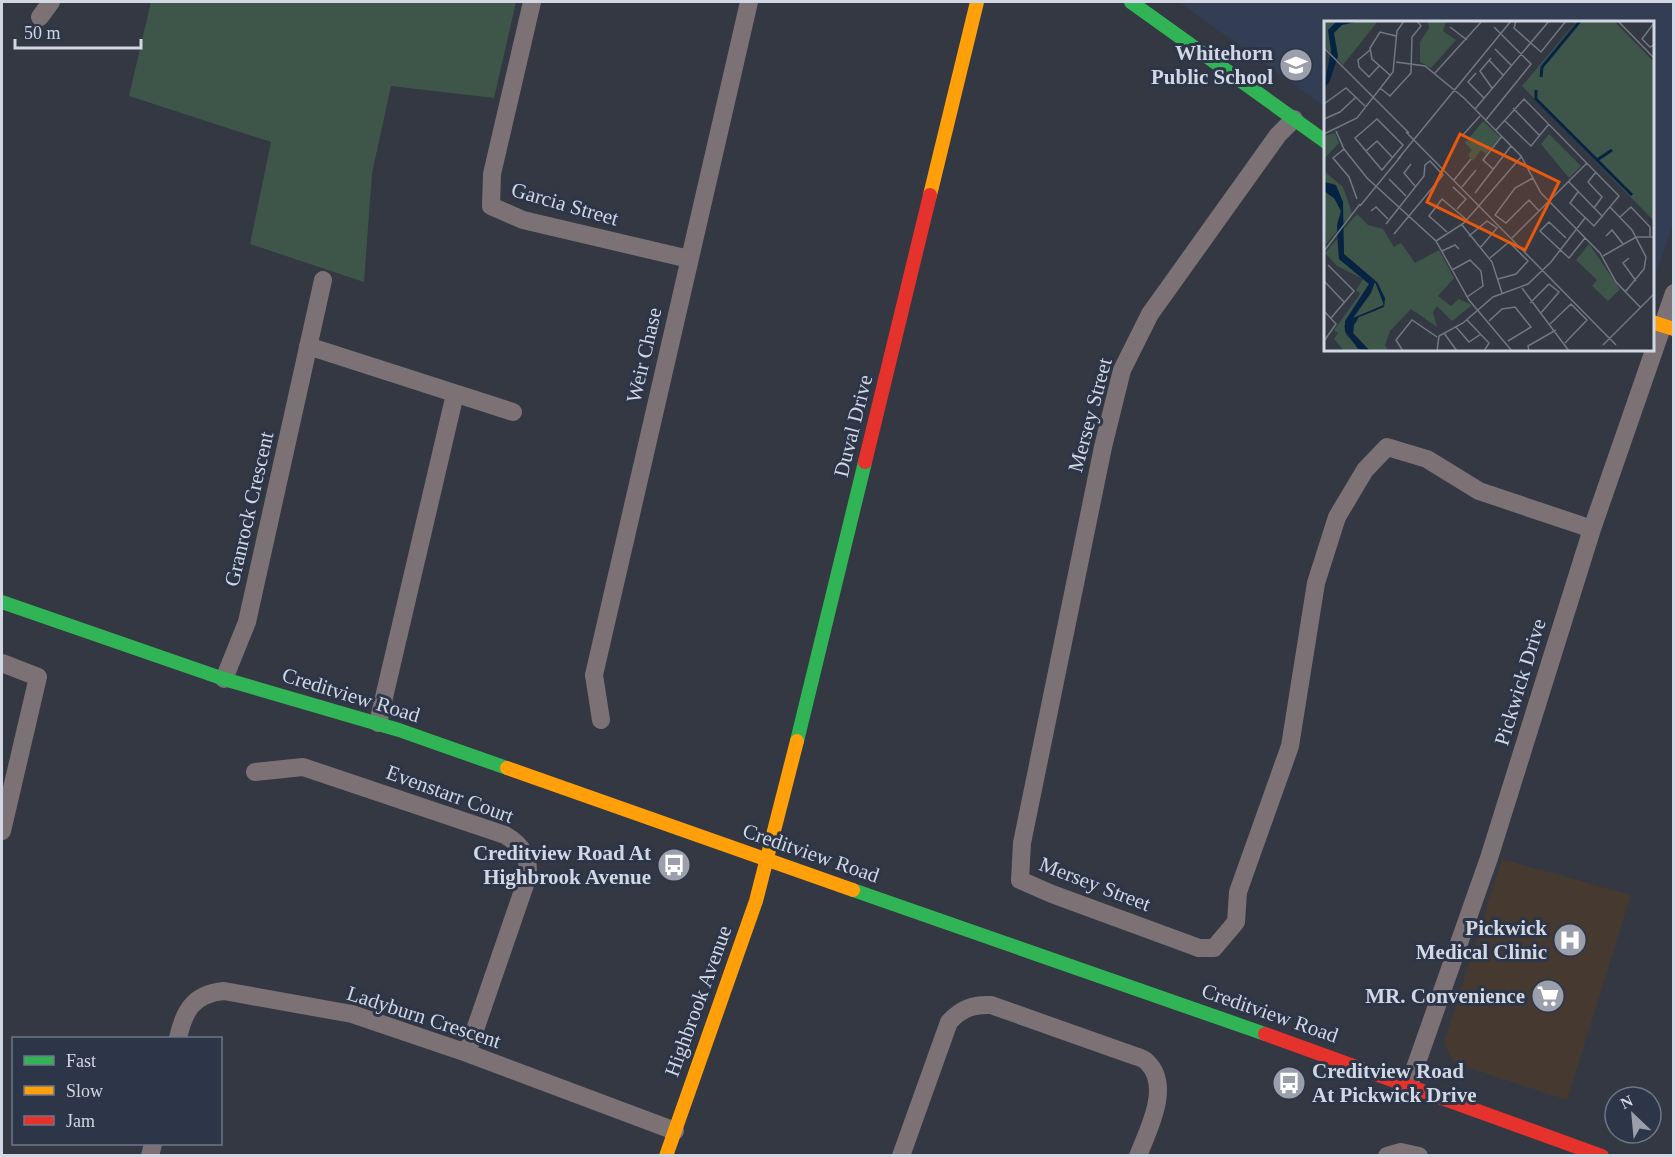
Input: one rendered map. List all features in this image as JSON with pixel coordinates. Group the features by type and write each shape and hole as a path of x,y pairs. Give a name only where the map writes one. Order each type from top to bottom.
{"main road":[{"name":"Duval Drive","path":"768,860 977,2"},
{"path":"1131,2 1324,141"},
{"name":"Creditview Road","path":"2,602 224,679 378,723 1602,1155"},
{"name":"Highbrook Avenue","path":"666,1155 768,860"}],"street":[{"path":"40,17 51,2"},
{"name":"Garcia Street","path":"532,2 492,174 491,206 524,220 689,260"},
{"name":"Weir Chase","path":"601,720 594,675 749,2"},
{"name":"Mersey Street","path":"1294,119 1278,135 1150,314 1122,370 1103,447 1022,843 1020,880 1199,948 1214,948 1236,922 1238,892 1290,746 1316,583 1337,517 1365,470 1387,447 1427,459 1479,491 1592,529"},
{"name":"Granrock Crescent","path":"224,679 246,622 323,280"},
{"name":"Pickwick Drive","path":"1409,1085 1489,858 1592,529 1674,293"},
{"path":"308,346 513,412"},
{"path":"378,723 455,394"},
{"path":"2,663 38,677 2,831"},
{"name":"Evenstarr Court","path":"255,772 303,767 505,835 517,842 524,851 528,864 528,876 467,1053"},
{"name":"Ladyburn Crescent","path":"178,1037 186,1010 213,992 224,991 351,1014 467,1053 675,1131"},
{"path":"901,1155 949,1022 967,1008 979,1004 991,1005 1147,1062 1158,1085 1158,1102 1138,1155"},
{"path":"1387,1155 1401,1152 1419,1155"}],"shaded area":[{"path":"1179,2 1673,2 1673,225 1654,280 1654,21 1324,21 1324,106"},
{"path":"1502,859 1631,895 1567,1100 1454,1063 1444,1043"}],"green space":[{"path":"151,2 516,2 494,98 391,86 372,173 364,282 250,244 271,142 129,96"}],"traffic: fast":[{"path":"1131,2 1324,141"},
{"path":"797,741 865,462"},
{"path":"2,602 224,679 399,730 507,768"},
{"path":"853,890 1265,1034"}],"traffic: slow":[{"path":"930,195 977,2"},
{"path":"1654,323 1674,329"},
{"path":"666,1156 756,901 797,741"},
{"path":"507,768 853,890"}],"traffic: jam":[{"path":"865,462 930,195"},
{"path":"1265,1034 1602,1156"}],"place":[{"name":"Whitehorn Public School","path":"1296,65"},
{"name":"Creditview Road At Highbrook Avenue","path":"674,865"},
{"name":"Pickwick Medical Clinic","path":"1570,940"},
{"name":"MR. Convenience","path":"1548,996"},
{"name":"Creditview Road At Pickwick Drive","path":"1289,1083"}]}
